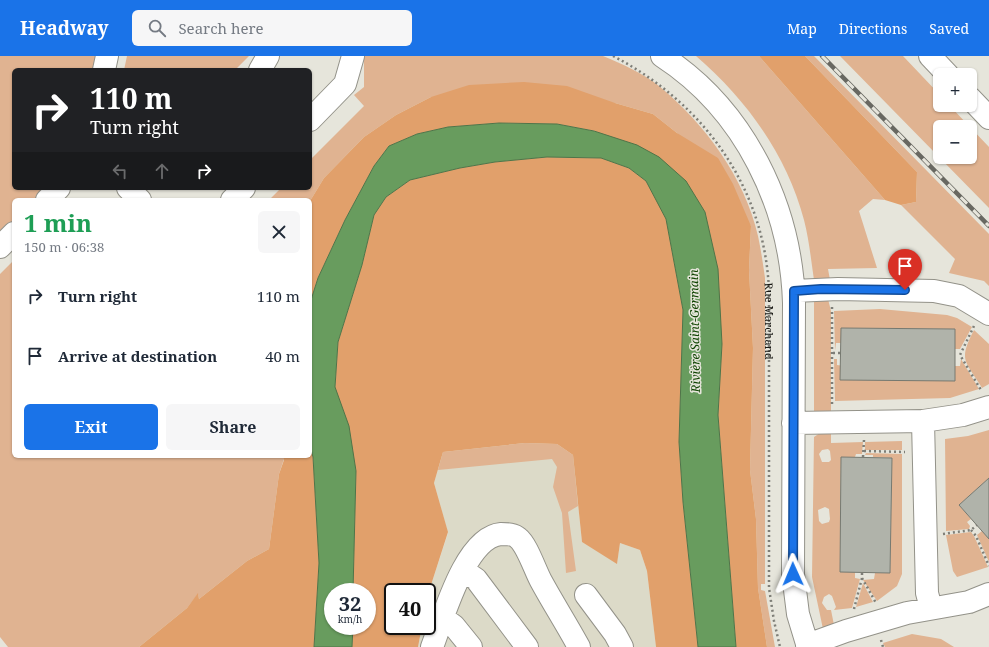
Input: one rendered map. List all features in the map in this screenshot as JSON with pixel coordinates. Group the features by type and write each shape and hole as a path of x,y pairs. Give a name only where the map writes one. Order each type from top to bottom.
{"street":[{"path":"104,68 107,56"},
{"path":"261,68 268,56"},
{"path":"312,118 345,84 353,56 343,56"},
{"path":"662,56 691,78 718,105 746,142 759,163 771,188 784,225 794,291 793,574 798,614 807,646 846,631 907,612 969,602 989,594"},
{"path":"930,56 941,68"},
{"path":"977,105 989,118"},
{"path":"49,198 57,190"},
{"path":"130,190 138,198"},
{"path":"234,198 242,190"},
{"path":"0,247 12,235"},
{"path":"794,291 846,289 934,291 959,296 989,314"},
{"path":"793,423 923,420 963,415 984,397"},
{"path":"923,420 927,593 931,608"},
{"path":"432,647 463,570 478,548 489,538 498,534 507,534 516,536 520,539 542,583 579,647"},
{"path":"463,570 476,579 527,647"},
{"path":"586,595 615,634 622,647"},
{"path":"443,618 454,626 471,647"}],"path":[{"name":"Rue Marchand","path":"613,56 642,72 666,88 688,108 711,134 738,176 755,214 761,232 768,272 769,291 769,588 780,647"},
{"path":"832,312 833,402"},
{"path":"960,355 973,328"},
{"path":"833,353 841,353"},
{"path":"955,354 960,355 984,397"},
{"path":"864,444 864,457"},
{"path":"864,451 902,452"},
{"path":"946,533 971,530 977,525"},
{"path":"971,530 976,536 989,566"},
{"path":"854,608 862,578 862,572"},
{"path":"862,578 875,601"},
{"path":"882,643 883,647"}],"shaded area":[{"path":"0,56 96,56 93,68 12,68 12,190 44,190 36,198 12,198 12,221 0,233"},
{"path":"127,56 249,56 237,68 124,68"},
{"path":"364,56 603,56 653,81 692,117 721,154 744,193 752,214 758,236 765,278 765,584 761,584 761,590 765,591 775,647 767,647 758,588 756,519 750,470 753,348 749,270 751,226 677,133 653,114 615,103 431,97 396,115 364,137 324,178 312,198 271,198 279,190 312,190 312,158 364,106 354,95 364,87"},
{"path":"696,56 759,56 885,200 873,199 859,211 877,268 828,269 830,280 814,280 809,242 797,196 776,151 748,110 732,91"},
{"path":"759,56 805,56 917,172 916,202 901,205 885,200"},
{"path":"805,56 814,56 989,234 989,286 984,281 949,273 955,259 901,205 916,202 917,172"},
{"path":"840,56 903,56 933,88 933,112 956,112 963,120 933,120 933,151"},
{"path":"524,82 567,86 615,103 653,114 677,133 718,158 733,184 751,226 749,270 753,348 750,470 756,519 758,588 767,647 736,647 718,415 722,344 705,212 595,131 557,124 499,123 448,127 417,134 389,146 374,166 345,220 318,278 312,297 312,198 324,178 364,137 396,115 431,97 469,85"},
{"path":"977,134 989,147 989,208 946,164 977,164"},
{"path":"547,157 601,158 629,168 646,181 666,218 683,310 679,442 683,502 698,647 656,647 647,571 640,550 620,543 617,564 582,542 573,455 557,444 525,443 443,452 434,483 448,532 432,583 384,583 384,635 420,635 418,647 352,647 353,635 376,635 376,583 353,583 356,471 335,388 338,342 362,265 374,215 386,197 410,180 460,168 495,162"},
{"path":"12,262 12,458 284,458 279,474 269,549 247,561 199,599 198,594 187,608 139,647 8,647 0,637 0,274"},
{"path":"819,299 828,299 831,311 831,415 814,411 814,301"},
{"path":"880,309 947,315 957,318 972,327 960,349 955,349 955,329 841,328 841,343 836,343 835,351 834,311"},
{"path":"974,330 989,344 989,384 982,388 968,366 965,355 966,348"},
{"path":"834,359 837,359 837,365 955,381 955,366 960,366 961,359 979,389 950,398 835,401"},
{"path":"989,430 989,478 959,505 971,519 967,522 970,526 969,529 946,531 945,439 968,436"},
{"path":"831,432 831,443 863,442 862,454 856,454 855,457 841,457 840,572 855,572 855,578 860,579 852,608 834,610 836,607 832,596 829,594 824,597 822,603 827,610 831,610 834,625 823,629 812,577 814,437 820,433","holes":["828,449 830,451 831,460 829,462 822,462 819,454 822,450","825,507 829,509 830,519 829,522 822,524 819,521 818,510"]},
{"path":"902,441 902,450 865,450 865,442"},
{"path":"525,443 557,444 573,455 578,506 568,512 576,571 566,573 562,513 553,487 557,467 552,459 438,470 443,452"},
{"path":"443,452 573,455 582,542 617,563 620,543 640,550 647,571 656,647 418,647 420,635 436,635 436,583 432,583 448,533 434,483"},
{"path":"312,453 313,457 319,563 314,647 139,647 187,608 198,593 199,599 247,561 269,549 279,474 284,458 312,458"},
{"path":"866,453 902,454 902,574 897,586 877,601 863,580 874,579 875,573 890,573 892,458 873,457 873,455 865,455"},
{"path":"982,531 989,539 989,562 977,535"},
{"path":"971,532 988,567 957,577 953,571 946,535"},
{"path":"863,583 873,602 856,607"},
{"path":"912,634 941,639 954,647 885,647 883,643"}],"water":[{"name":"Rivière Saint-Germain","path":"499,123 557,124 594,131 637,145 659,157 686,181 705,212 718,269 722,344 718,415 736,647 698,647 683,502 679,442 683,310 666,219 646,181 629,168 601,158 547,157 495,162 460,168 410,180 386,197 374,215 362,265 338,342 335,387 349,426 356,471 353,583 324,583 324,635 353,635 352,647 314,647 319,563 312,453 312,297 318,278 345,220 374,166 389,146 417,134 448,127"}],"building":[{"path":"841,328 955,329 955,381 840,380"},
{"path":"841,457 892,458 890,573 840,572"},
{"path":"989,478 989,539 959,505"}],"railway":[{"path":"822,56 989,226"}],"route":[{"path":"793,574 794,291 821,289 905,290"}]}
